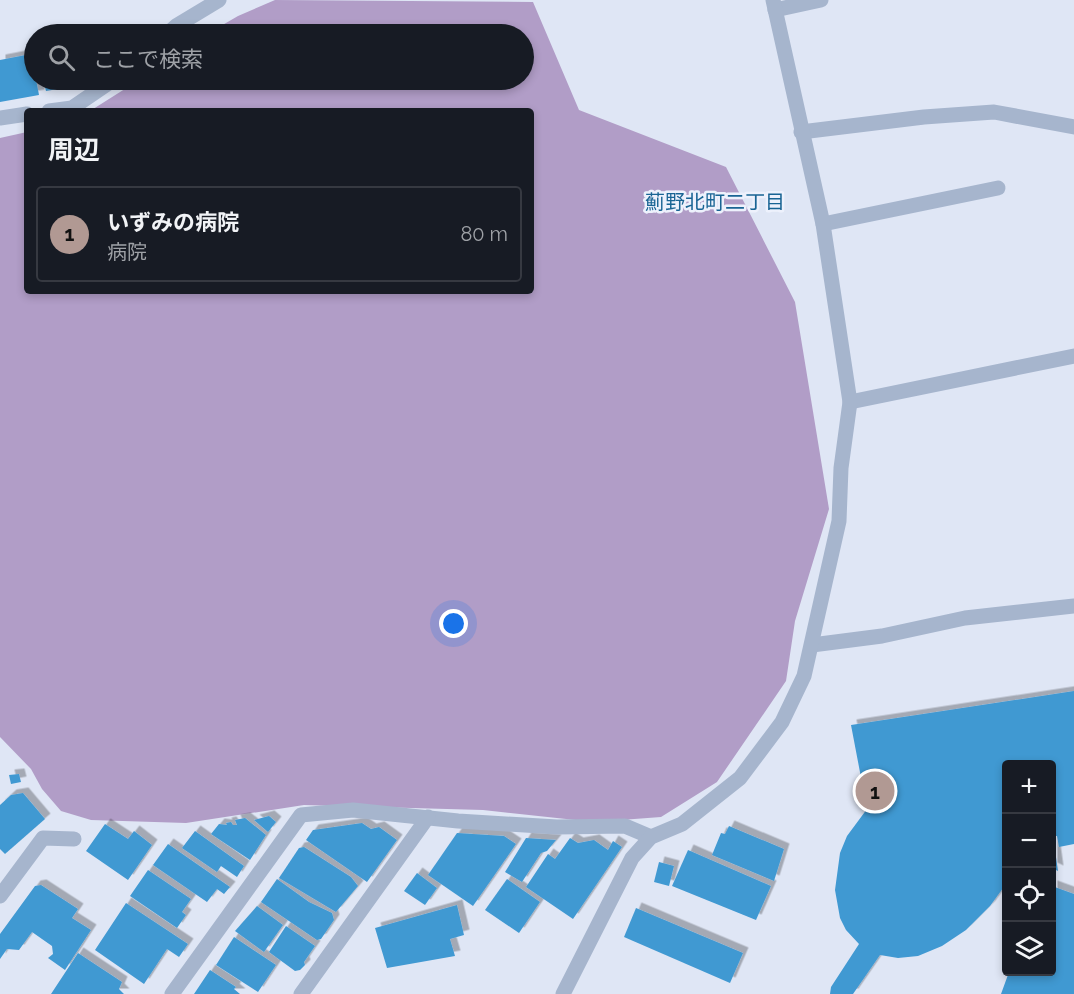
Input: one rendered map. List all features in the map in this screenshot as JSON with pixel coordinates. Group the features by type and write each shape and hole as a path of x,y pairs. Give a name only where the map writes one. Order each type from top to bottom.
{"street":[{"path":"179,24 219,0"},
{"path":"563,994 632,858 651,837 682,824 711,802 740,778 762,752 797,696 812,645 816,617 839,521 841,468 850,402 823,224 774,5 821,0"},
{"path":"72,108 98,90"},
{"path":"801,132 924,117 994,112 1074,127"},
{"path":"0,118 24,114"},
{"path":"823,224 998,188"},
{"path":"850,402 1074,356"},
{"path":"812,645 882,636 965,618 1074,606"},
{"path":"172,994 302,815 353,810 557,827 625,826 651,837"},
{"path":"301,994 428,817"},
{"path":"0,896 43,838 74,839"}],"shaded area":[{"path":"275,0 533,2 579,110 726,167 795,302 829,509 795,621 786,681 717,782 661,817 594,822 483,810 304,805 186,823 91,820 61,811 42,789 31,769 0,737 0,138 24,133 24,294 534,294 534,108 95,108 123,90 534,90 534,24 224,24"}],"building":[{"path":"24,55 24,90 38,90 39,95 0,102 0,60"},
{"path":"1074,691 1074,844 1059,847 1056,836 1056,760 1002,760 1002,890 990,906 966,930 942,946 918,956 898,958 880,955 853,994 830,994 831,987 859,944 846,930 840,918 835,890 840,853 847,836 867,809 851,725"},
{"path":"19,774 21,782 11,784 9,775"},
{"path":"23,793 45,819 5,854 0,849 0,805 11,795"},
{"path":"269,816 276,822 268,832 254,820"},
{"path":"245,818 266,835 250,860 211,834 219,824 227,825 226,823 231,822 237,825 235,820"},
{"path":"362,823 371,829 379,827 397,840 367,882 306,840 313,830"},
{"path":"105,824 128,839 134,831 152,845 128,880 86,851"},
{"path":"729,826 784,849 774,881 712,855 721,833 725,834"},
{"path":"195,831 244,866 237,877 221,866 217,872 182,848"},
{"path":"457,833 504,836 516,844 473,906 428,875"},
{"path":"526,838 556,840 547,851 541,853 522,882 505,872"},
{"path":"570,838 578,843 594,840 608,850 613,841 622,847 573,919 526,887 548,854 555,859"},
{"path":"168,844 230,887 224,894 217,889 207,902 153,865"},
{"path":"304,847 351,877 358,886 336,912 279,878 299,848"},
{"path":"688,850 771,886 756,920 672,886"},
{"path":"659,862 674,866 669,886 654,882"},
{"path":"148,870 191,899 182,912 186,915 177,928 130,896"},
{"path":"417,873 437,888 425,905 404,891"},
{"path":"277,879 309,902 332,913 334,920 321,939 317,940 261,902"},
{"path":"507,879 540,902 519,933 485,910"},
{"path":"41,885 78,909 72,918 91,930 65,970 48,958 53,954 52,946 32,932 19,950 7,949 0,959 0,934 35,886"},
{"path":"1056,887 1074,894 1074,994 1001,994 1008,976 1056,976"},
{"path":"126,903 188,944 179,957 167,949 144,984 95,950"},
{"path":"457,905 464,935 450,939 455,956 387,968 375,928"},
{"path":"257,906 283,925 264,952 235,931"},
{"path":"636,908 743,953 730,983 624,937"},
{"path":"286,926 315,946 300,970 295,971 269,952"},
{"path":"234,937 276,965 258,992 216,965"},
{"path":"78,953 122,982 119,989 124,994 51,994"},
{"path":"210,970 236,987 234,989 240,994 194,994"}],"place":[{"name":"いずみの病院","path":"875,791"}],"district":[{"name":"薊野北町二丁目","path":"715,202"}]}
